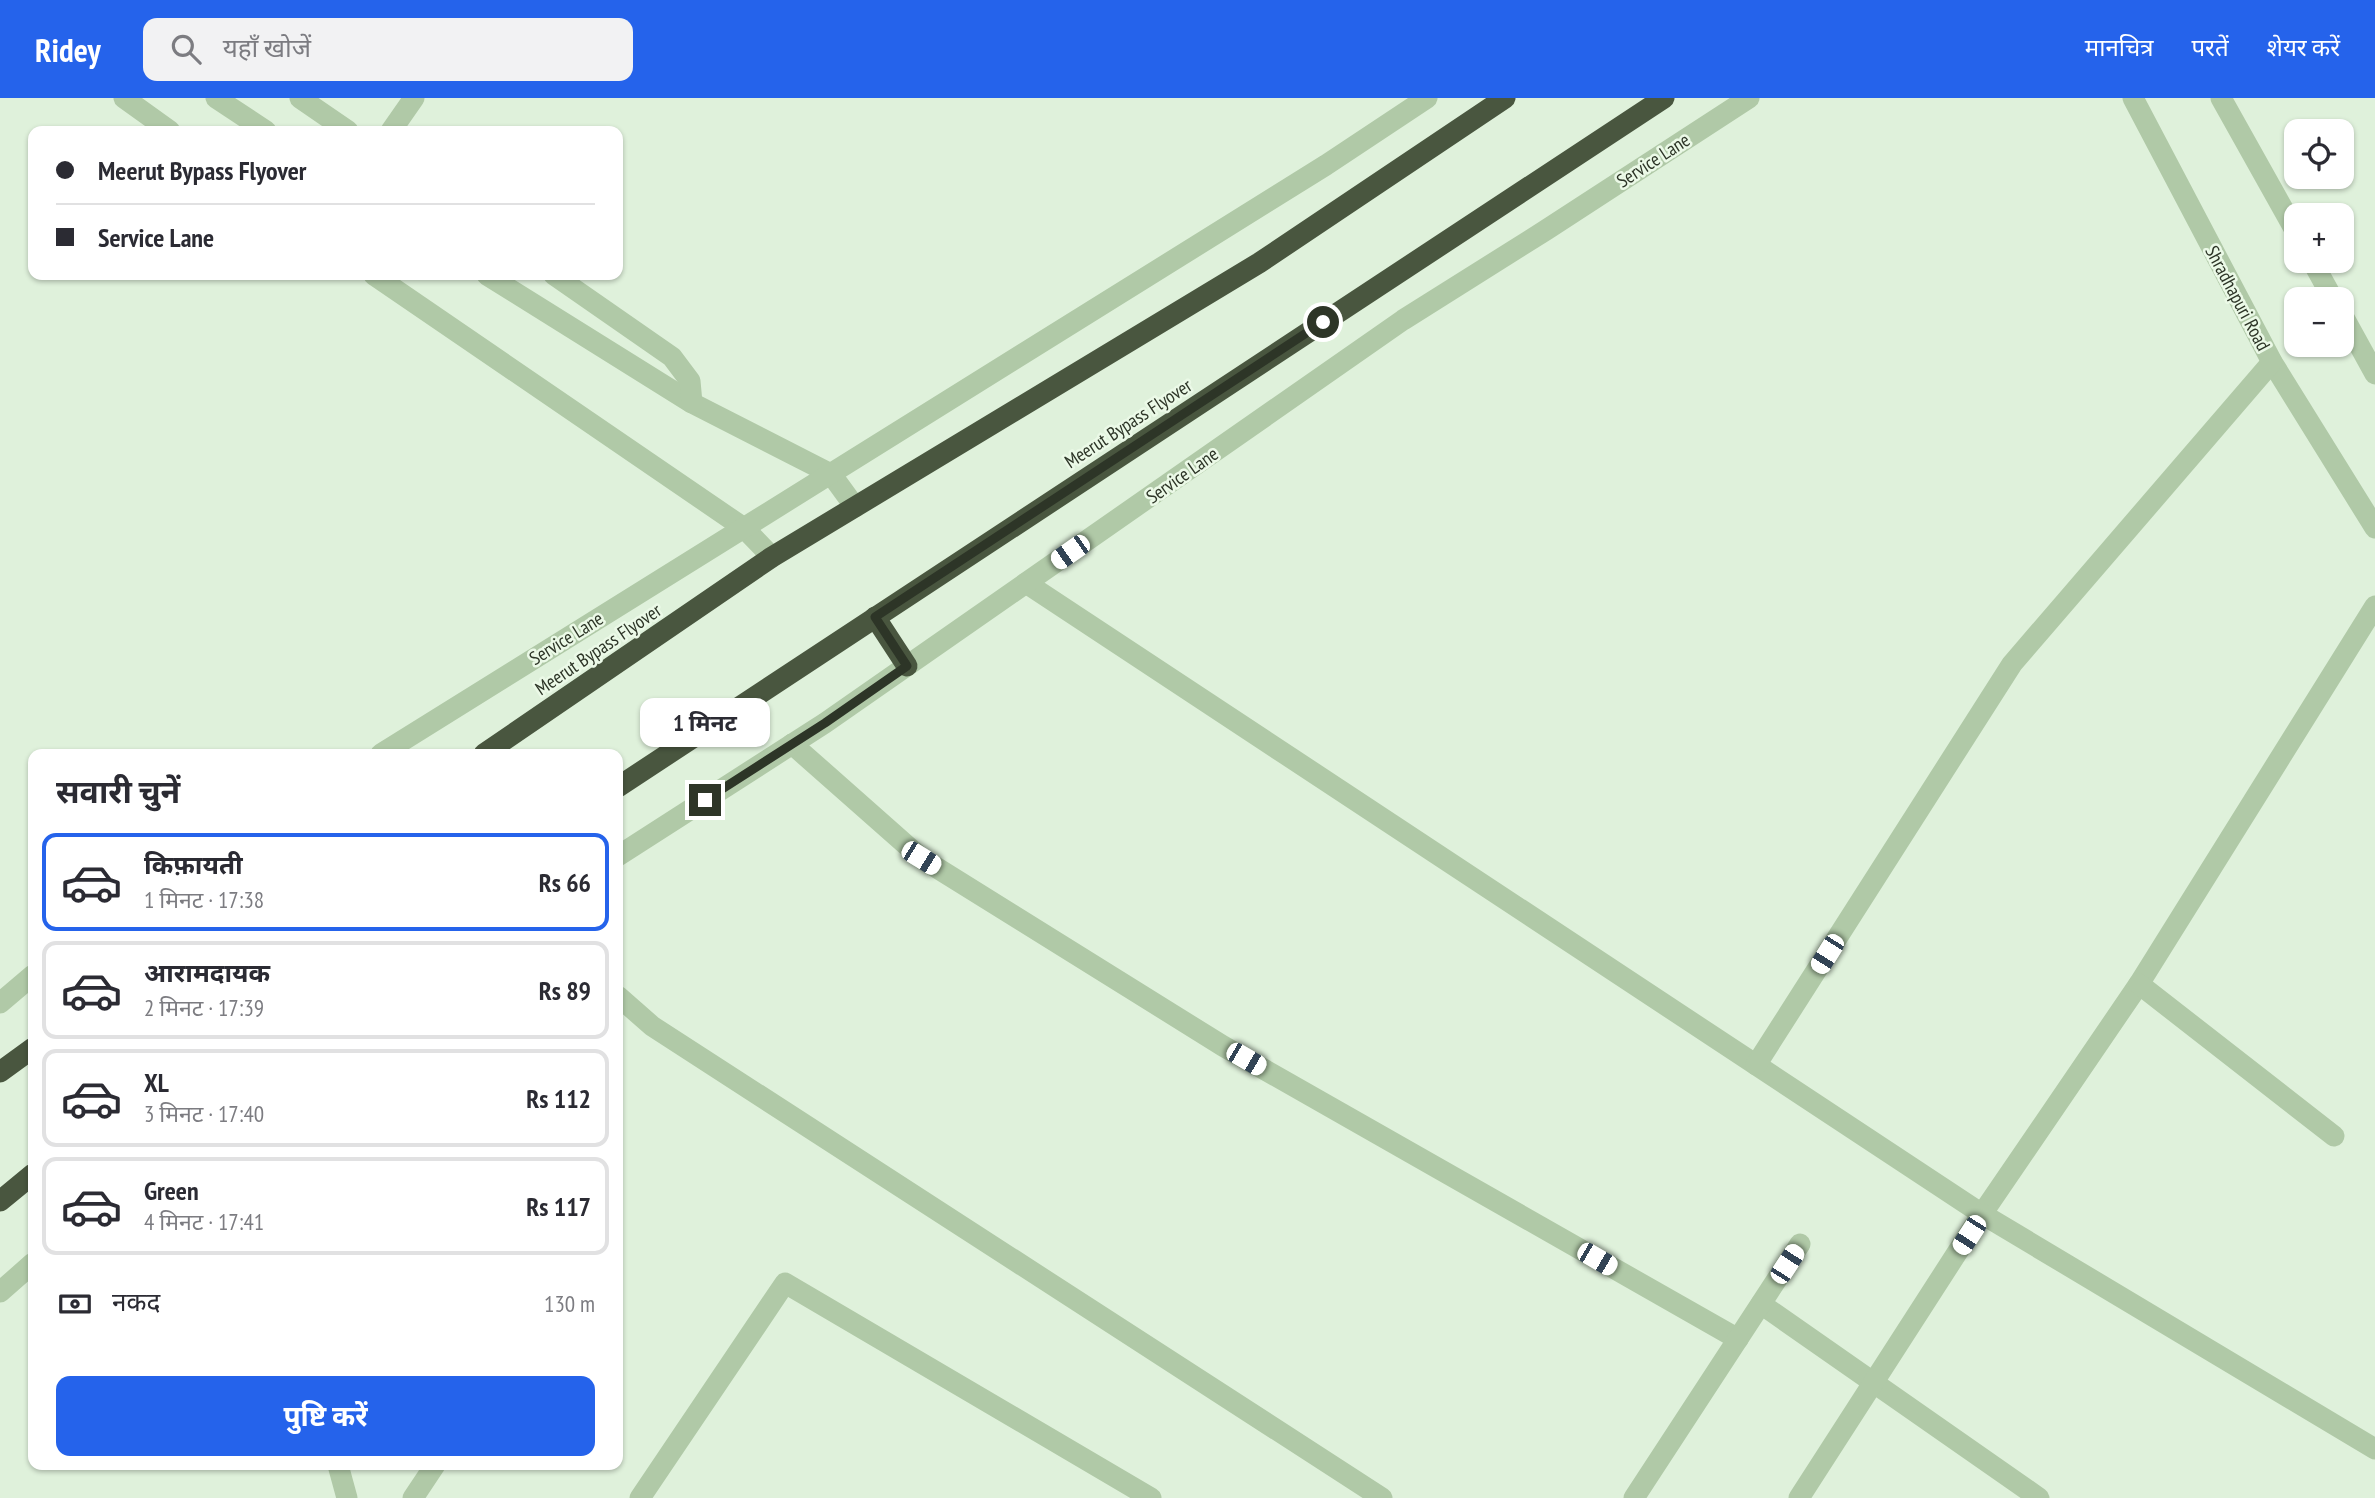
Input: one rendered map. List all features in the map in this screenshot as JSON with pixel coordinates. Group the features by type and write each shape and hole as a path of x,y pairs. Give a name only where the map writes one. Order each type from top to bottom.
{"highway":[{"path":"855,507 1247,270 1506,98"},
{"name":"Meerut Bypass Flyover","path":"623,784 1664,98"},
{"name":"Meerut Bypass Flyover","path":"491,749 772,557 855,507"},
{"path":"875,617 907,666"},
{"path":"0,1072 28,1052"},
{"path":"0,1201 28,1178"}],"street":[{"path":"124,98 163,126"},
{"path":"216,98 258,126"},
{"path":"300,98 341,126"},
{"path":"394,126 414,98"},
{"name":"Service Lane","path":"389,749 1326,166 1427,98"},
{"name":"Service Lane","path":"623,853 907,666 1403,320 1749,98"},
{"name":"Shradhapuri Road","path":"2133,98 2272,362 2372,517"},
{"path":"2221,98 2284,211"},
{"path":"381,280 744,528 772,557"},
{"path":"495,280 692,403 831,474 855,507"},
{"path":"561,280 672,357 690,382 692,403"},
{"path":"2354,336 2375,374"},
{"path":"1756,1065 2012,664 2272,362"},
{"path":"1026,583 1982,1214 2375,1449"},
{"path":"1799,1498 1982,1214 2139,984 2375,606"},
{"path":"792,744 921,858 1223,1046 1738,1339"},
{"path":"0,1003 28,979"},
{"path":"2139,984 2334,1136"},
{"path":"623,1000 652,1026 1371,1495"},
{"path":"1634,1498 1800,1244"},
{"path":"0,1292 28,1268"},
{"path":"640,1498 785,1283 1151,1498"},
{"path":"1761,1304 2039,1498"},
{"path":"339,1470 347,1498"},
{"path":"413,1498 433,1470"}],"route":[{"path":"705,800 825,723 907,666 875,617 1323,322"}]}
